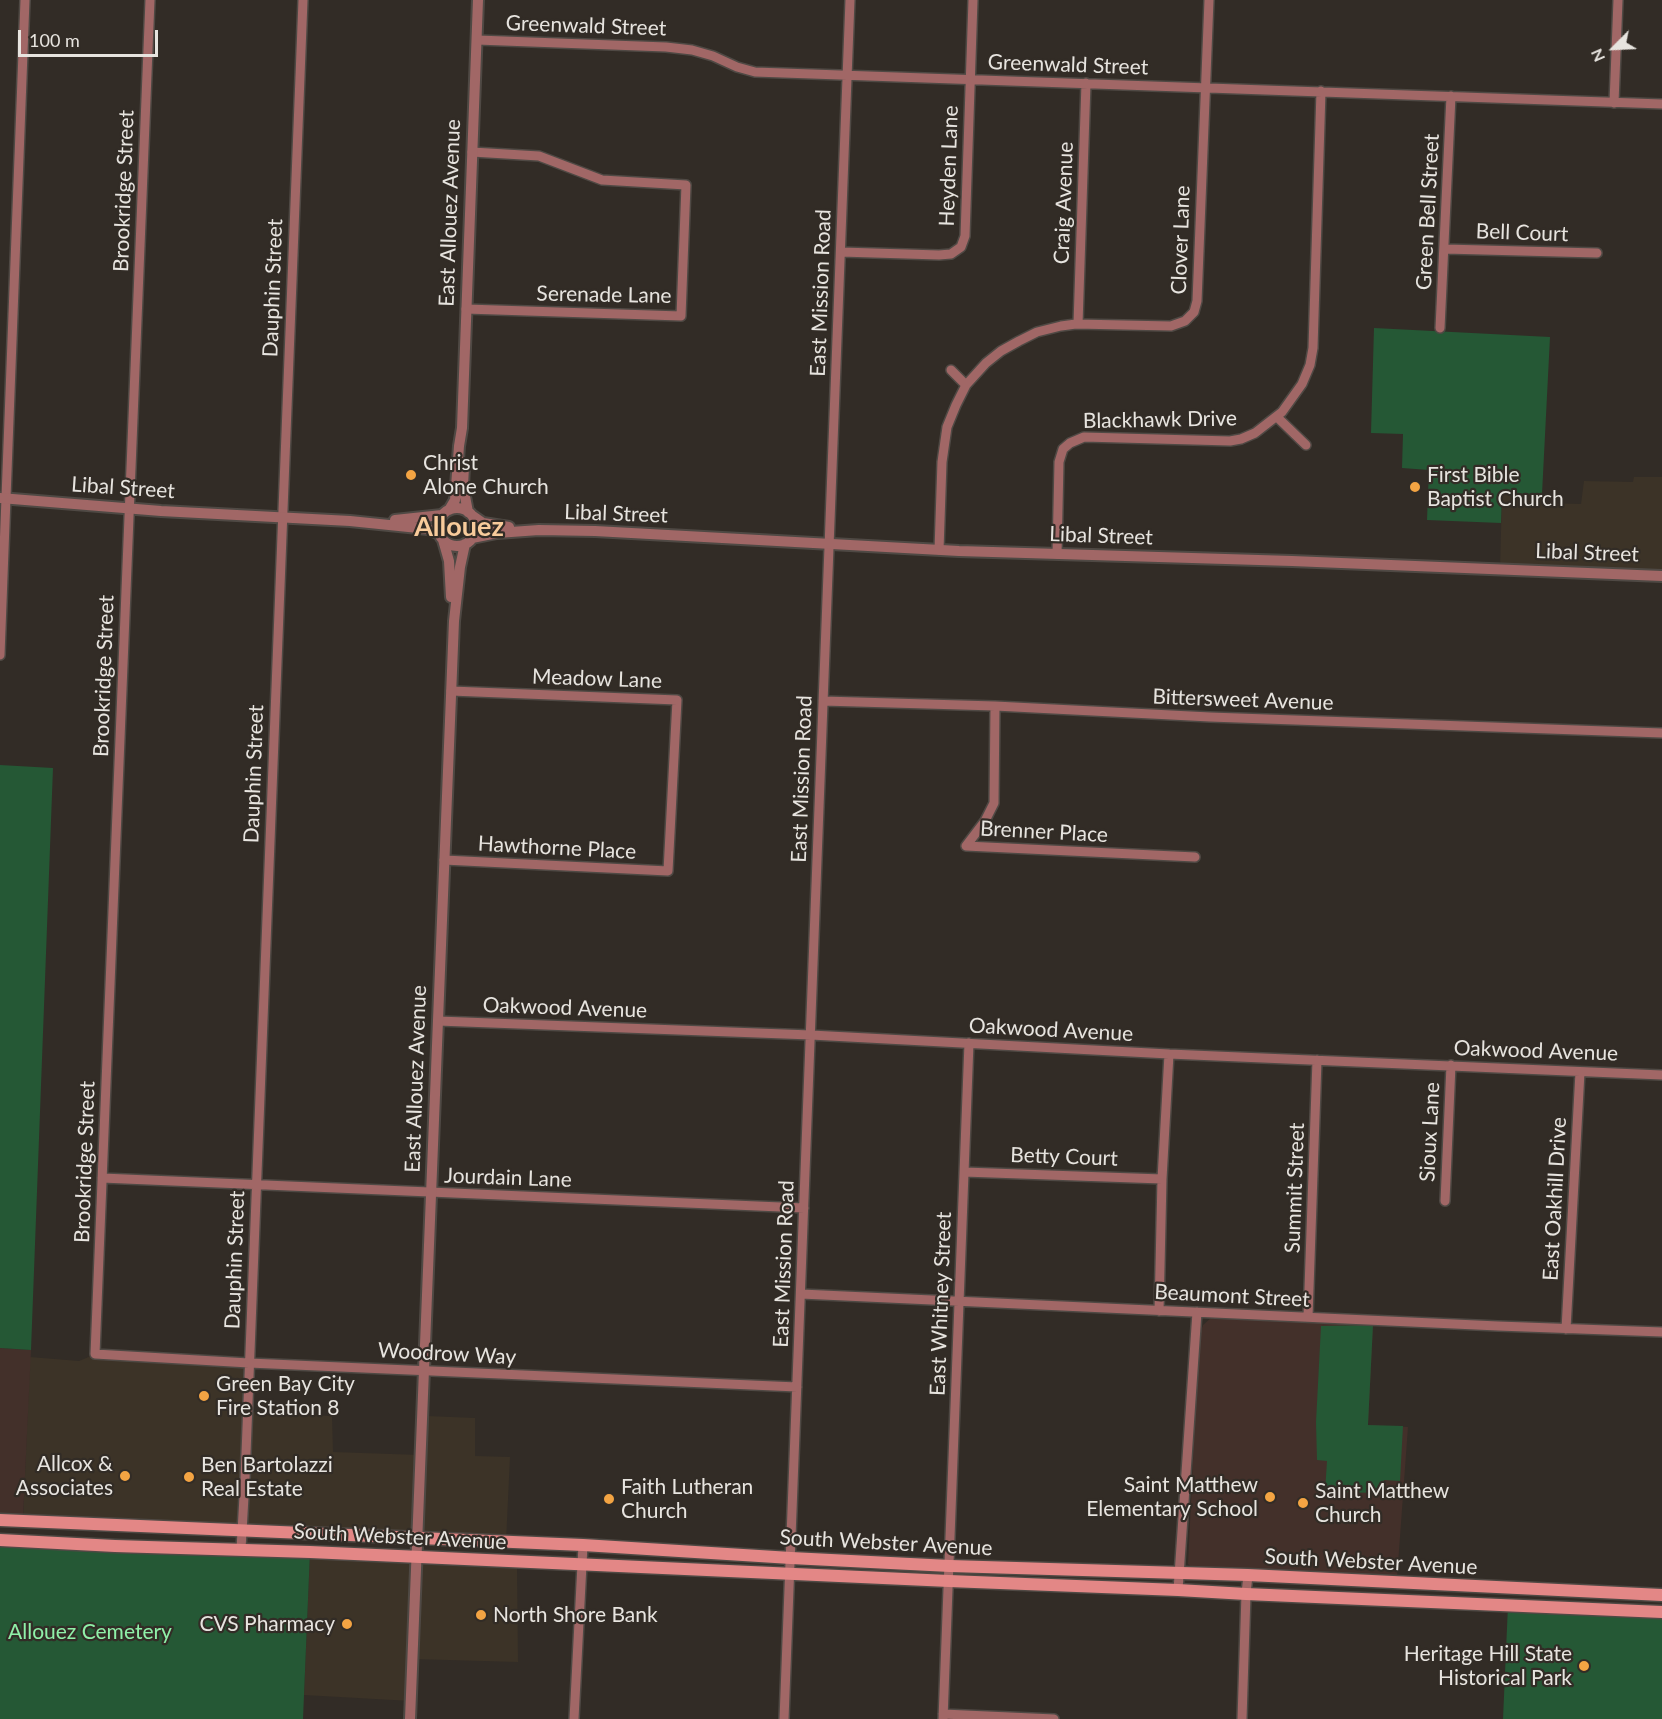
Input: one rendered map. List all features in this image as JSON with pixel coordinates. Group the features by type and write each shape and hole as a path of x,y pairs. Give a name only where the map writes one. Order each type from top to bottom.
{"main road":[{"name":"South Webster Avenue","path":"0,1520 583,1545 950,1566 1248,1575 1662,1595"},
{"name":"South Webster Avenue","path":"0,1540 1662,1612"}],"street":[{"path":"0,655 3,498 25,0"},
{"name":"Brookridge Street","path":"96,1354 150,0"},
{"name":"Dauphin Street","path":"241,1549 303,0"},
{"name":"East Allouez Avenue","path":"446,513 455,500 462,428 478,0"},
{"name":"East Mission Road","path":"784,1719 850,0"},
{"name":"Heyden Lane","path":"841,252 939,255 951,254 961,247 965,236 973,0"},
{"name":"Clover Lane","path":"939,550 944,440 952,415 966,385 986,363 1011,345 1046,329 1078,324 1171,326 1185,321 1194,312 1197,301 1209,0"},
{"path":"1614,103 1618,0"},
{"name":"Greenwald Street","path":"477,40 666,47 692,50 755,72 1662,104"},
{"name":"Craig Avenue","path":"1078,324 1086,83"},
{"name":"Blackhawk Drive","path":"1057,554 1059,462 1063,449 1073,440 1084,437 1230,441 1241,439 1277,417 1292,401 1302,384 1310,365 1313,348 1321,91"},
{"name":"Green Bell Street","path":"1440,328 1451,96"},
{"name":"Serenade Lane","path":"466,309 681,316 686,185 602,180 539,156 472,152"},
{"name":"Bell Court","path":"1445,249 1598,253"},
{"path":"951,370 966,385"},
{"path":"1277,417 1306,445"},
{"name":"East Allouez Avenue","path":"462,428 464,486 470,514"},
{"name":"Libal Street","path":"3,498 129,509 350,521 428,529 441,537"},
{"path":"459,508 470,514 476,527 469,541 453,546 441,537 439,521 446,513 459,508"},
{"name":"Libal Street","path":"350,521 424,518 446,513"},
{"name":"Libal Street","path":"470,514 483,523 491,525 539,530 939,550 1662,576"},
{"name":"Libal Street","path":"469,541 497,533 539,530"},
{"name":"East Allouez Avenue","path":"441,537 449,561 454,621"},
{"name":"East Allouez Avenue","path":"410,1719 454,621 460,567 469,541"},
{"name":"Meadow Lane","path":"451,691 677,700 668,872"},
{"name":"Bittersweet Avenue","path":"823,701 1662,733"},
{"name":"Brenner Place","path":"995,706 994,803 966,846 1195,857"},
{"name":"Hawthorne Place","path":"444,860 668,872"},
{"name":"Oakwood Avenue","path":"438,1021 811,1035 1169,1054 1662,1075"},
{"name":"East Whitney Street","path":"943,1717 969,1043"},
{"path":"1159,1311 1162,1179 1169,1054"},
{"name":"Summit Street","path":"1308,1317 1317,1060"},
{"name":"Sioux Lane","path":"1445,1201 1451,1065"},
{"name":"East Oakhill Drive","path":"1566,1329 1580,1072"},
{"name":"Betty Court","path":"964,1172 1162,1179"},
{"name":"Jourdain Lane","path":"102,1178 804,1208"},
{"name":"Beaumont Street","path":"801,1294 1662,1332"},
{"path":"1178,1590 1197,1312"},
{"name":"Woodrow Way","path":"96,1354 797,1387"},
{"path":"574,1719 583,1545"},
{"path":"1242,1719 1248,1575"},
{"path":"943,1717 1054,1719"}],"shaded area":[{"path":"1634,477 1662,477 1662,576 1500,570 1502,493 1542,494 1543,503 1581,504 1584,481 1633,482"},
{"path":"1211,1318 1373,1325 1368,1425 1408,1427 1397,1578 1194,1569 1188,1564 1199,1337 1203,1325"},
{"path":"0,1348 31,1350 23,1518 0,1517"},
{"path":"96,1354 249,1363 248,1412 332,1416 333,1452 420,1455 427,1416 475,1418 475,1456 510,1457 506,1542 23,1521 30,1357 79,1361"},
{"path":"310,1552 517,1567 518,1662 413,1659 411,1701 304,1695"}],"green space":[{"path":"1374,328 1550,337 1542,494 1502,493 1501,523 1427,520 1429,470 1402,468 1403,434 1371,433"},
{"path":"0,765 53,768 31,1350 0,1348"},
{"path":"1373,1325 1368,1425 1403,1426 1400,1481 1384,1480 1384,1493 1325,1492 1327,1461 1317,1460 1316,1422 1321,1326"},
{"name":"Allouez Cemetery","path":"0,1540 310,1552 303,1719 0,1719"},
{"name":"Heritage Hill State Historical Park","path":"1508,1605 1662,1612 1662,1719 1503,1719"}],"place":[{"name":"Christ Alone Church","path":"411,475"},
{"name":"First Bible Baptist Church","path":"1415,487"},
{"name":"Green Bay City Fire Station 8","path":"204,1396"},
{"name":"Allcox & Associates","path":"125,1476"},
{"name":"Ben Bartolazzi Real Estate","path":"189,1477"},
{"name":"Saint Matthew Elementary School","path":"1270,1497"},
{"name":"Faith Lutheran Church","path":"609,1499"},
{"name":"Saint Matthew Church","path":"1303,1503"},
{"name":"North Shore Bank","path":"481,1615"},
{"name":"CVS Pharmacy","path":"347,1624"},
{"name":"Heritage Hill State Historical Park","path":"1584,1666"}],"district":[{"name":"Allouez","path":"459,527"}]}
